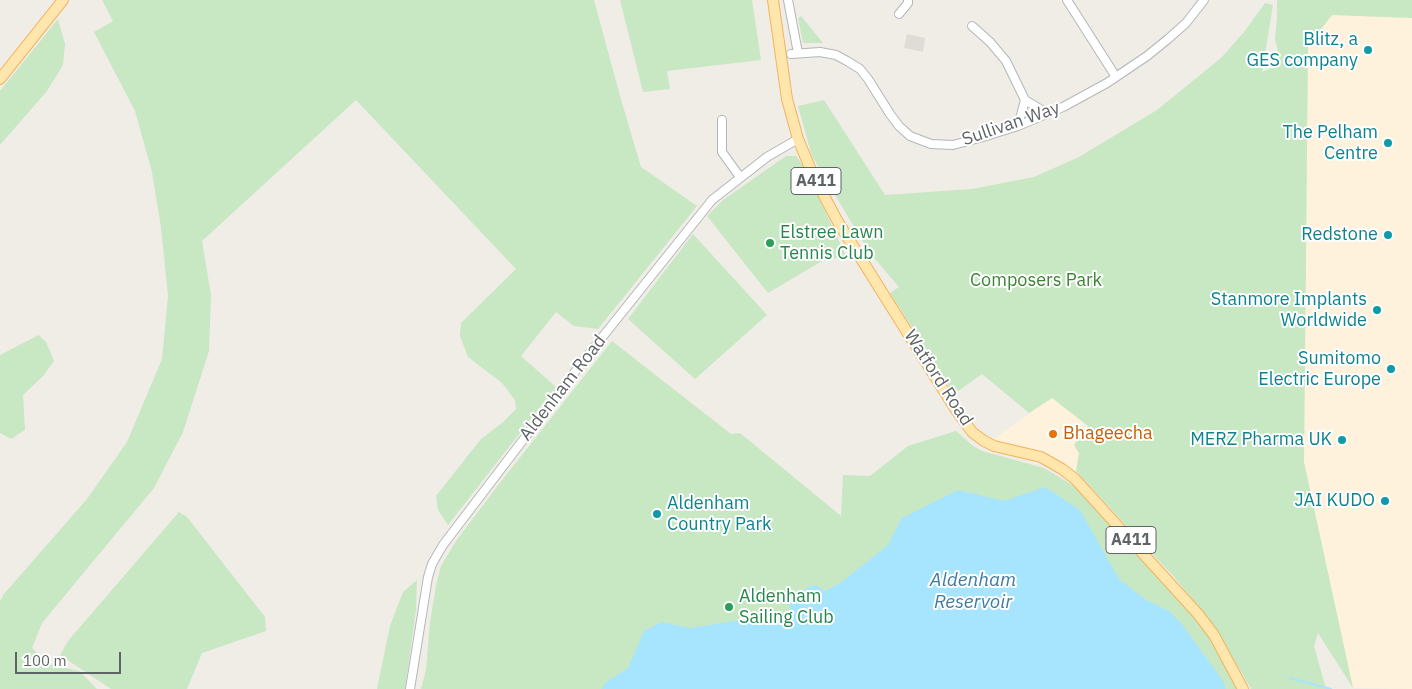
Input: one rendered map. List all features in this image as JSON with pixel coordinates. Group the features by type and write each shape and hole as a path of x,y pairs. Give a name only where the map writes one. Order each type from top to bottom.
{"main road":[{"path":"0,79 63,0"},
{"name":"Watford Road","path":"773,0 787,99 798,139 813,174 838,222 956,410 972,432 988,444 1047,460 1075,479 1198,614 1214,635 1243,689"}],"street":[{"name":"Sullivan Way","path":"788,0 794,54 820,52 836,55 860,69 899,126 910,136 921,141 942,145 983,137 1018,126 1078,99 1147,56 1186,23 1201,2"},
{"path":"899,14 908,3 908,0"},
{"path":"1067,0 1116,77"},
{"path":"972,26 990,42 1006,61 1025,100 1048,114"},
{"path":"1018,126 1025,100"},
{"path":"722,120 722,152 740,177"},
{"name":"Aldenham Road","path":"410,689 428,577 432,564 443,545 584,360 712,200 768,157 798,139"}],"shaded area":[{"path":"1332,15 1412,18 1412,689 1353,688 1304,462 1308,46"},
{"path":"907,34 925,38 923,52 904,48"},
{"path":"1052,398 1088,426 1074,445 1079,453 1076,471 1070,470 1054,458 1044,454 992,440"}],"green space":[{"path":"102,0 594,0 641,167 697,206 598,329 574,326 556,312 521,356 556,387 448,525 438,510 436,496 481,439 502,423 516,409 515,400 502,383 468,357 460,336 461,323 516,269 356,100 202,241 211,295 209,351 183,432 154,488 42,623 32,648 49,664 79,671 97,689 0,689 0,601 87,499 127,442 162,359 168,296 161,227 152,172 135,111 94,32 113,21"},
{"path":"620,0 752,0 761,60 667,71 670,89 643,92"},
{"name":"Composers Park","path":"1277,0 1412,0 1412,18 1332,15 1308,46 1304,462 1353,688 1318,633 1314,646 1326,689 1251,689 1215,627 1175,578 1076,471 1079,453 1074,445 1088,426 1052,398 1029,413 982,374 954,394 890,293 899,287 869,252 812,156 798,106 824,100 885,195 972,189 1034,177 1079,157 1157,110 1221,58 1244,32 1265,3 1273,5 1262,72 1281,64 1275,39"},
{"path":"801,16 823,43 803,43 798,18"},
{"path":"58,19 65,44 63,65 47,91 0,145 0,91"},
{"name":"Elstree Lawn Tennis Club","path":"786,156 796,156 805,168 846,256 822,261 768,293 707,216 723,200"},
{"path":"693,234 767,315 695,379 628,319"},
{"path":"39,335 46,342 54,361 43,376 23,395 25,430 11,439 0,433 0,355"},
{"name":"Aldenham Country Park","path":"612,341 731,434 740,433 841,516 843,475 870,476 908,446 956,431 973,446 982,451 1044,468 1074,486 1181,600 1210,636 1240,689 421,689 426,670 430,622 441,566 456,541 499,484"},
{"path":"179,512 187,517 265,617 266,631 202,653 187,689 111,689 60,655 68,641"},
{"path":"417,580 416,610 405,689 377,689 390,626 403,592"}],"water":[{"name":"Aldenham Reservoir","path":"1045,487 1080,510 1119,579 1146,600 1169,611 1181,623 1223,681 1226,689 601,689 605,683 628,668 644,631 662,622 690,628 791,612 790,596 815,585 825,591 843,581 888,545 902,518 958,490 1004,501"}],"waterway":[{"path":"1290,678 1331,689"}],"place":[{"name":"Blitz, a GES company","path":"1368,50"},
{"name":"The Pelham Centre","path":"1388,143"},
{"name":"Redstone","path":"1388,235"},
{"name":"Elstree Lawn Tennis Club","path":"770,243"},
{"name":"Stanmore Implants Worldwide","path":"1377,310"},
{"name":"Sumitomo Electric Europe","path":"1391,369"},
{"name":"Bhageecha","path":"1053,434"},
{"name":"MERZ Pharma UK","path":"1342,440"},
{"name":"JAI KUDO","path":"1385,501"},
{"name":"Aldenham Country Park","path":"657,514"},
{"name":"Aldenham Sailing Club","path":"729,607"}]}
